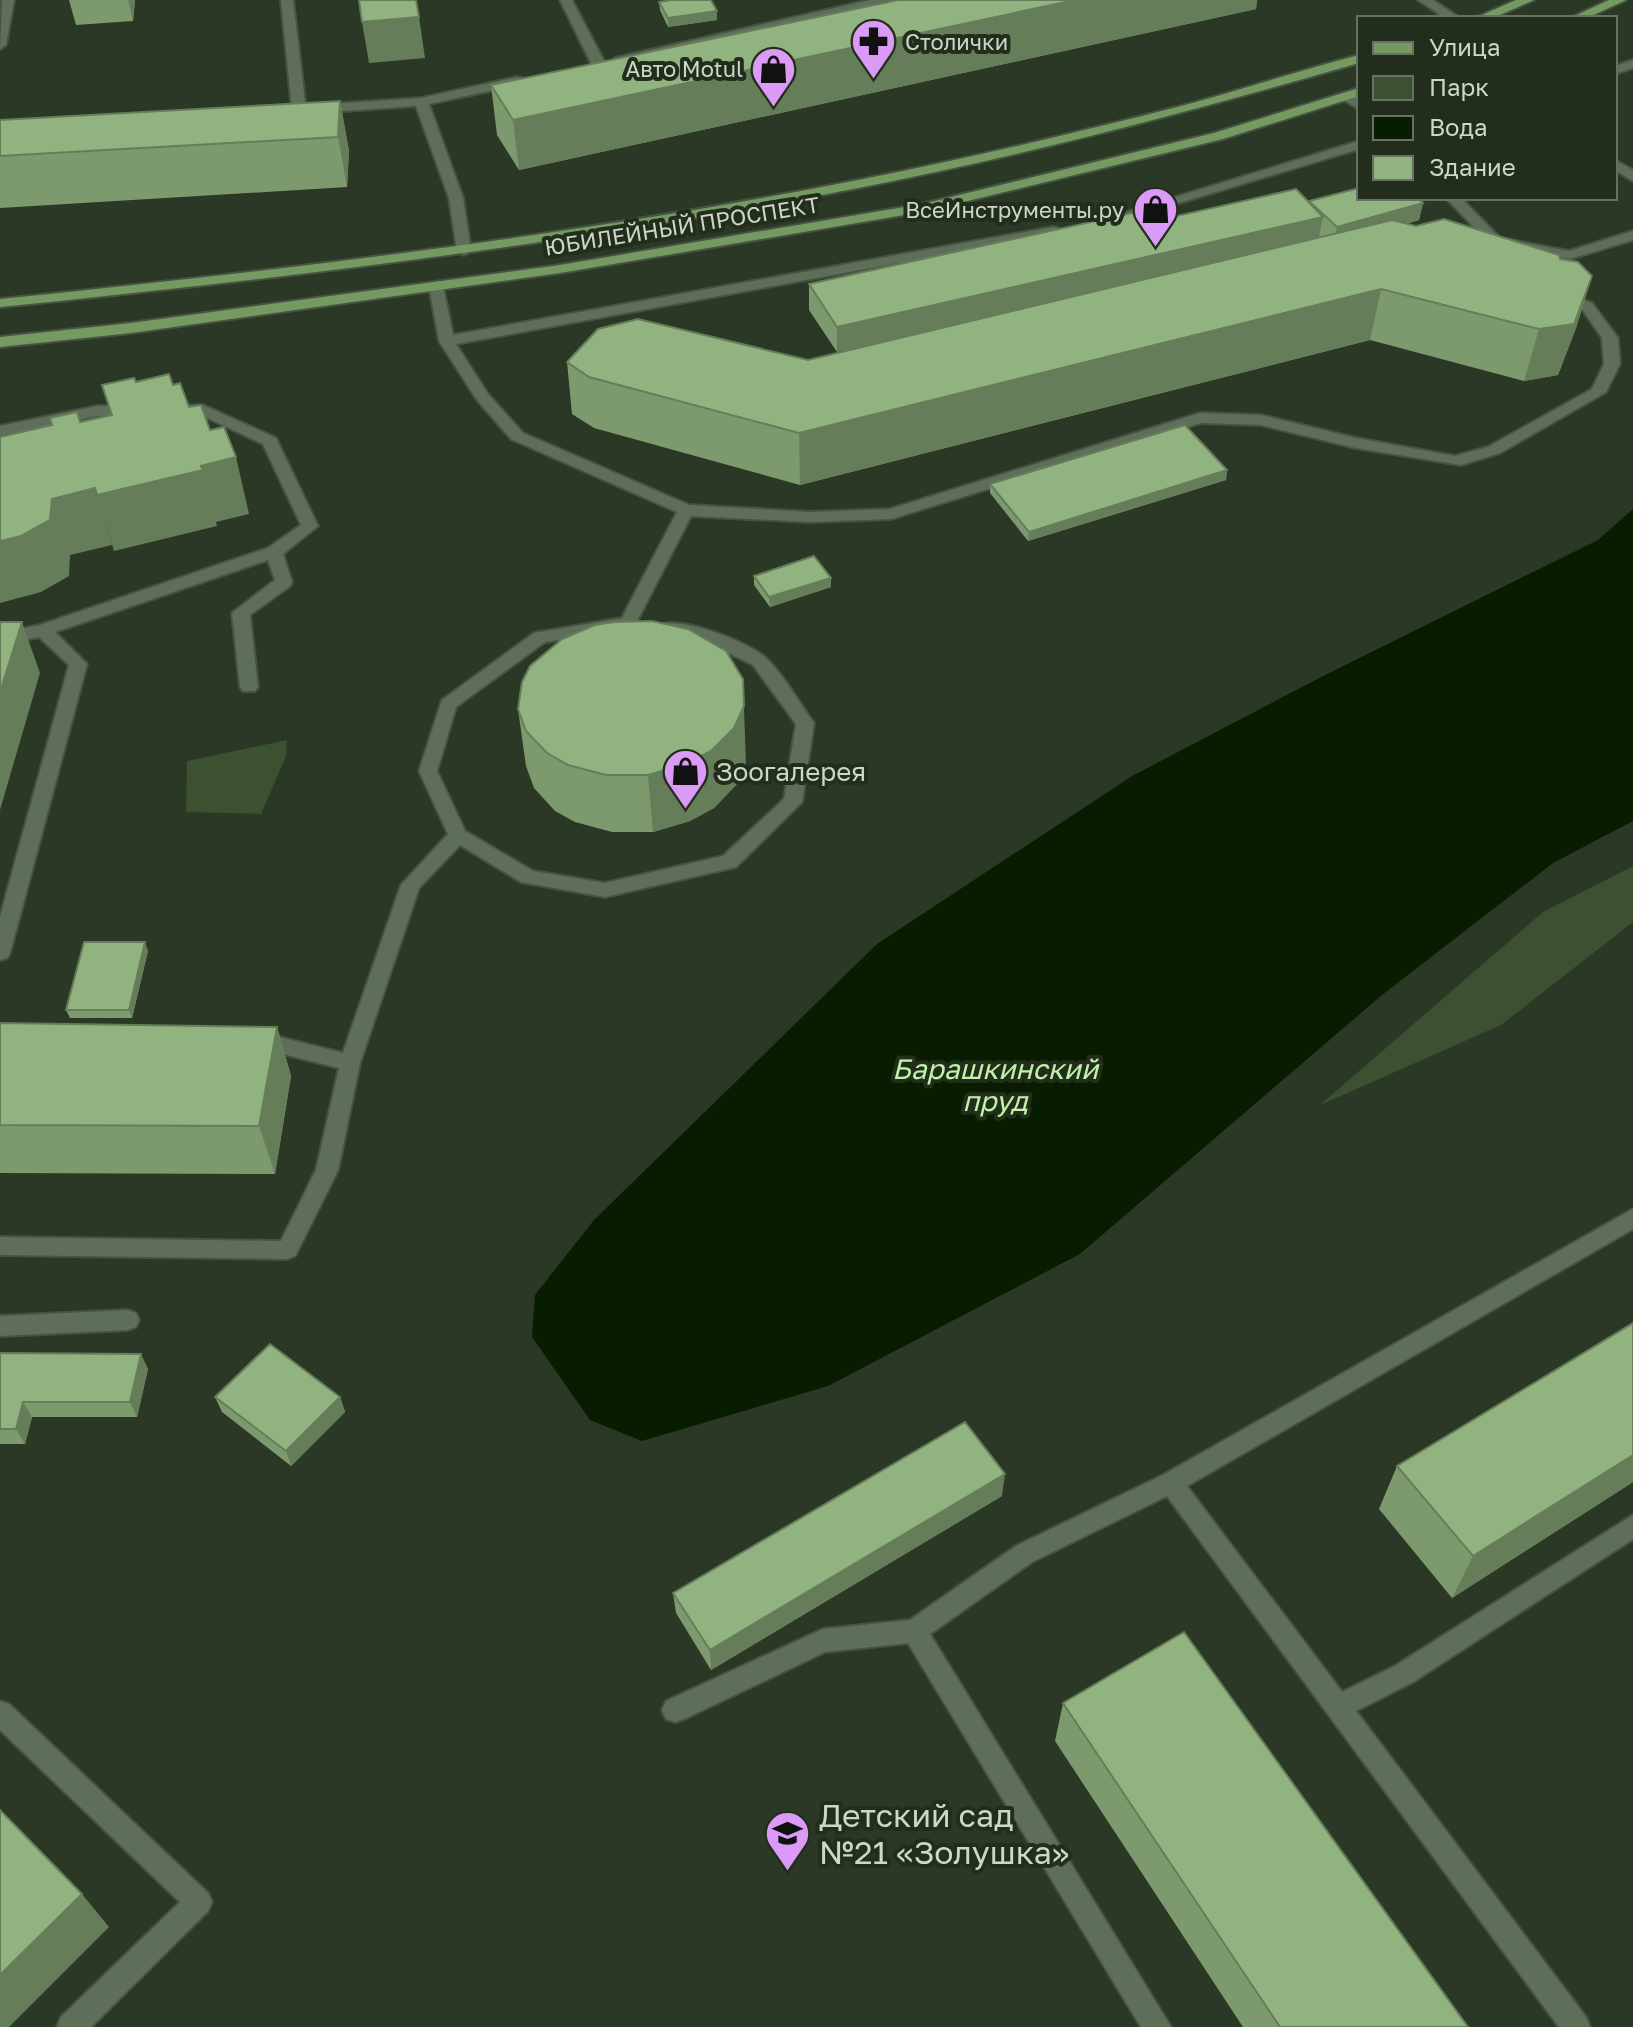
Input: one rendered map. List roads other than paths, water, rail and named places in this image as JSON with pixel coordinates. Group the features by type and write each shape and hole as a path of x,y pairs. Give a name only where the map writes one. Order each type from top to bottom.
{"main road":[{"path":"1486,16 1528,0"},
{"path":"1581,16 1620,0"},
{"name":"ЮБИЛЕЙНЫЙ ПРОСПЕКТ","path":"0,303 127,292 464,251 747,208 900,178 1188,109 1357,60"},
{"name":"ЮБИЛЕЙНЫЙ ПРОСПЕКТ","path":"0,342 131,328 436,286 762,237 922,208 1203,140 1355,98"}],"lane":[{"path":"0,45 8,0"},
{"path":"287,0 299,110"},
{"path":"566,0 598,63"},
{"path":"1424,0 1451,16"},
{"path":"583,67 878,1"},
{"path":"283,111 421,102 539,76"},
{"path":"421,102 456,198 464,251"},
{"path":"1093,224 1357,146"},
{"path":"1455,200 1495,241 1570,255 1633,235"},
{"path":"447,341 1063,230"},
{"path":"436,286 447,341 482,397 517,436 686,510 810,517 891,514 1200,418 1261,420 1356,443 1455,461 1494,450 1598,392 1612,364 1610,338 1587,306 1544,292"},
{"path":"0,431 98,411 203,410 270,441 310,526 274,552 43,630 0,639"},
{"path":"642,625 686,510"},
{"path":"249,687 241,613 284,582 274,552"},
{"path":"642,625 700,632 759,661 805,723 793,802 729,862 605,890 528,877 458,835 428,771 448,704 540,637 642,625"},
{"path":"0,953 78,664 43,630"},
{"path":"0,1246 287,1250 327,1170 350,1063 411,885 458,835"},
{"path":"232,1045 279,1045 350,1063"},
{"path":"675,1710 823,1641 914,1631 1024,1554 1171,1483 1633,1218"},
{"path":"0,1326 128,1320"},
{"path":"1171,1483 1576,2027"},
{"path":"1338,1707 1404,1674 1633,1526"},
{"path":"914,1631 1157,2027"},
{"path":"0,1713 199,1902 71,2027"}],"water":[{"name":"Барашкинский пруд","path":"1633,509 1633,821 1553,863 1382,995 1080,1254 828,1386 642,1441 590,1420 532,1337 535,1295 594,1220 877,944 1132,776 1329,673 1598,540"}],"place":[{"name":"Столички","path":"874,81"},
{"name":"Авто Motul","path":"774,108"},
{"name":"ВсеИнструменты.ру","path":"1155,249"},
{"name":"Зоогалерея","path":"685,811"},
{"name":"Детский сад №21 «Золушка»","path":"788,1873"}]}
